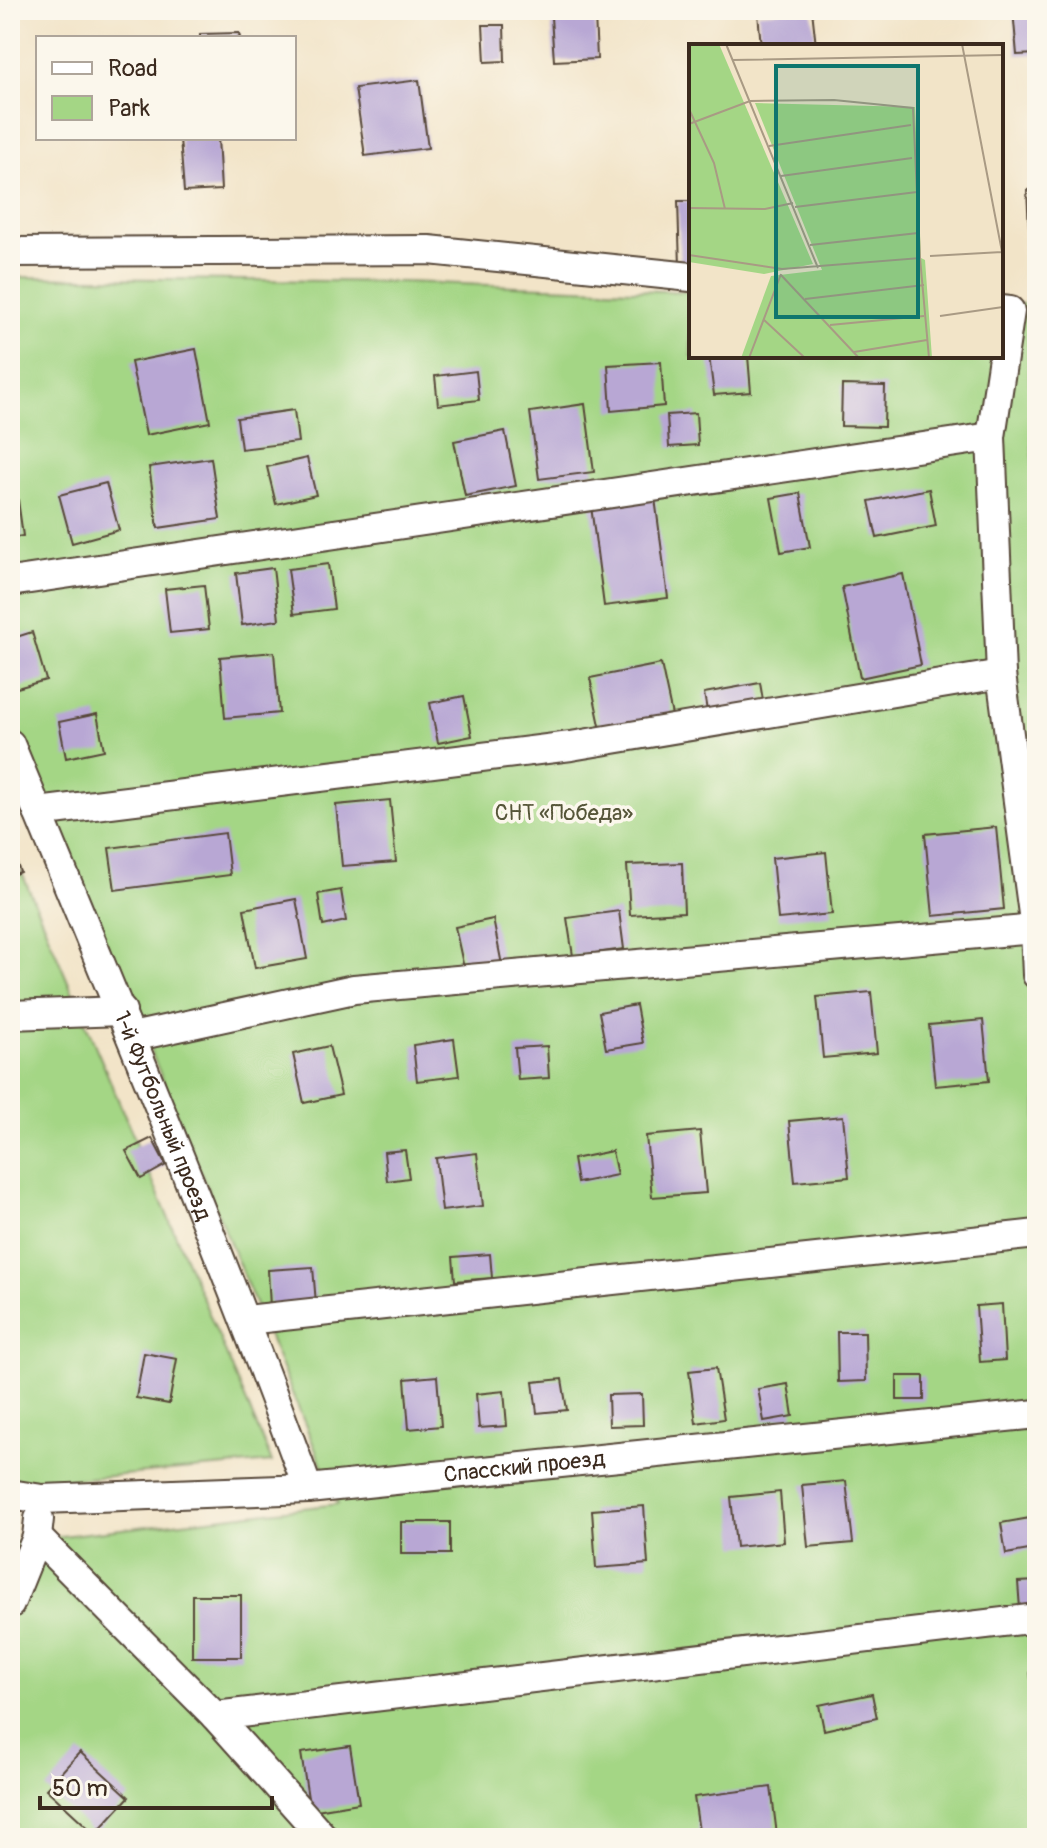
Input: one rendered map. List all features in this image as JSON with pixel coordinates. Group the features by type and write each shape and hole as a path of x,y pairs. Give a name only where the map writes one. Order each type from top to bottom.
{"street":[{"path":"10,252 429,250 689,277"},
{"path":"1003,310 1010,311 1003,357"},
{"path":"1003,358 991,437 1001,674 1035,929 1037,975"},
{"path":"10,582 991,437"},
{"path":"38,812 571,746 1001,674"},
{"name":"1-й Футбольный проезд","path":"10,744 122,1011 246,1320 308,1489"},
{"path":"132,1037 354,989 1035,929"},
{"path":"10,1015 122,1011"},
{"path":"246,1320 1037,1234"},
{"name":"Спасский проезд","path":"10,1494 42,1499 308,1489 1037,1414"},
{"path":"10,1604 37,1537 42,1499"},
{"path":"37,1537 215,1716 324,1838"},
{"path":"215,1716 1037,1618"}],"green space":[{"name":"СНТ «Победа»","path":"10,277 402,282 689,292 689,358 1003,358 1003,303 1027,304 1037,575 1037,1838 10,1838 10,1542 338,1504 10,711"},
{"path":"10,845 272,1462 53,1481 10,1497"}],"building":[{"path":"812,10 816,44 761,44 758,13"},
{"path":"1013,10 1037,10 1037,54 1017,55"},
{"path":"595,15 597,59 554,61 551,17"},
{"path":"483,25 504,25 505,61 485,62"},
{"path":"239,33 240,36 200,36"},
{"path":"419,80 428,148 365,156 355,88"},
{"path":"180,140 218,140 221,190 184,192"},
{"path":"1037,189 1037,227 1029,228 1027,190"},
{"path":"678,201 689,201 689,266 680,267"},
{"path":"196,349 210,422 146,435 131,362"},
{"path":"709,358 748,358 751,392 714,395"},
{"path":"661,362 664,406 611,411 608,365"},
{"path":"476,371 479,400 438,405 435,376"},
{"path":"842,385 885,386 884,427 841,426"},
{"path":"585,404 594,472 539,479 530,412"},
{"path":"294,410 298,442 241,449 237,418"},
{"path":"696,413 698,445 669,447 667,415"},
{"path":"505,431 516,486 465,496 454,441"},
{"path":"10,446 18,480 10,481"},
{"path":"211,458 220,519 158,528 149,467"},
{"path":"307,458 316,495 276,504 267,467"},
{"path":"106,483 119,530 72,543 59,495"},
{"path":"929,489 936,526 877,538 869,501"},
{"path":"800,493 810,547 781,552 771,498"},
{"path":"655,498 668,598 604,606 591,506"},
{"path":"18,500 23,536 10,538 10,501"},
{"path":"328,564 334,609 294,614 288,569"},
{"path":"273,568 279,620 242,625 236,573"},
{"path":"903,574 921,665 860,678 842,587"},
{"path":"204,585 209,629 170,633 165,589"},
{"path":"32,632 46,680 17,688 10,666 10,639"},
{"path":"274,652 279,713 225,718 220,657"},
{"path":"661,664 673,720 602,735 590,678"},
{"path":"760,683 764,706 708,717 704,693"},
{"path":"464,696 472,736 438,743 430,703"},
{"path":"97,714 104,750 66,758 59,722"},
{"path":"390,800 396,862 342,866 336,805"},
{"path":"996,827 1004,909 933,916 925,834"},
{"path":"225,833 230,875 115,890 109,848"},
{"path":"10,846 20,872 10,876"},
{"path":"826,852 832,914 778,919 772,858"},
{"path":"682,863 684,912 630,915 627,865"},
{"path":"341,890 346,921 323,926 318,894"},
{"path":"296,899 307,959 255,968 244,909"},
{"path":"619,911 624,949 573,956 567,918"},
{"path":"493,919 502,965 465,973 455,927"},
{"path":"871,992 877,1053 823,1058 817,997"},
{"path":"636,1005 643,1043 606,1049 599,1012"},
{"path":"983,1020 989,1081 935,1086 929,1025"},
{"path":"454,1039 459,1076 417,1081 413,1045"},
{"path":"329,1046 341,1095 304,1103 293,1054"},
{"path":"547,1046 549,1078 518,1080 515,1048"},
{"path":"843,1116 849,1177 795,1182 789,1121"},
{"path":"700,1131 706,1193 652,1197 646,1136"},
{"path":"152,1138 166,1165 141,1179 126,1151"},
{"path":"405,1150 409,1178 387,1181 384,1152"},
{"path":"612,1151 617,1175 577,1183 573,1159"},
{"path":"477,1153 483,1206 442,1211 436,1158"},
{"path":"490,1254 492,1278 455,1281 453,1257"},
{"path":"313,1267 316,1304 270,1307 268,1270"},
{"path":"1002,1304 1005,1360 980,1362 976,1306"},
{"path":"837,1332 865,1332 866,1381 838,1382"},
{"path":"144,1353 177,1359 169,1404 136,1398"},
{"path":"716,1368 724,1419 696,1423 689,1371"},
{"path":"437,1376 441,1426 409,1429 405,1379"},
{"path":"897,1376 924,1376 924,1400 897,1400"},
{"path":"562,1379 567,1410 537,1413 533,1382"},
{"path":"788,1384 793,1416 764,1421 758,1389"},
{"path":"504,1391 507,1426 479,1428 476,1394"},
{"path":"642,1394 643,1425 609,1426 608,1395"},
{"path":"846,1481 853,1543 808,1547 802,1485"},
{"path":"780,1492 784,1542 736,1547 731,1497"},
{"path":"644,1506 648,1564 596,1568 592,1510"},
{"path":"1030,1518 1035,1549 1006,1554 1001,1523"},
{"path":"401,1522 450,1522 450,1554 401,1554"},
{"path":"1037,1581 1037,1607 1020,1609 1018,1582"},
{"path":"192,1595 241,1595 241,1657 192,1657"},
{"path":"1037,1670 1037,1717 1035,1717 1030,1671"},
{"path":"872,1694 877,1718 824,1730 819,1705"},
{"path":"350,1746 359,1803 310,1811 301,1753"},
{"path":"80,1752 129,1797 95,1834 46,1789"},
{"path":"771,1787 777,1835 700,1838 694,1797"}]}
